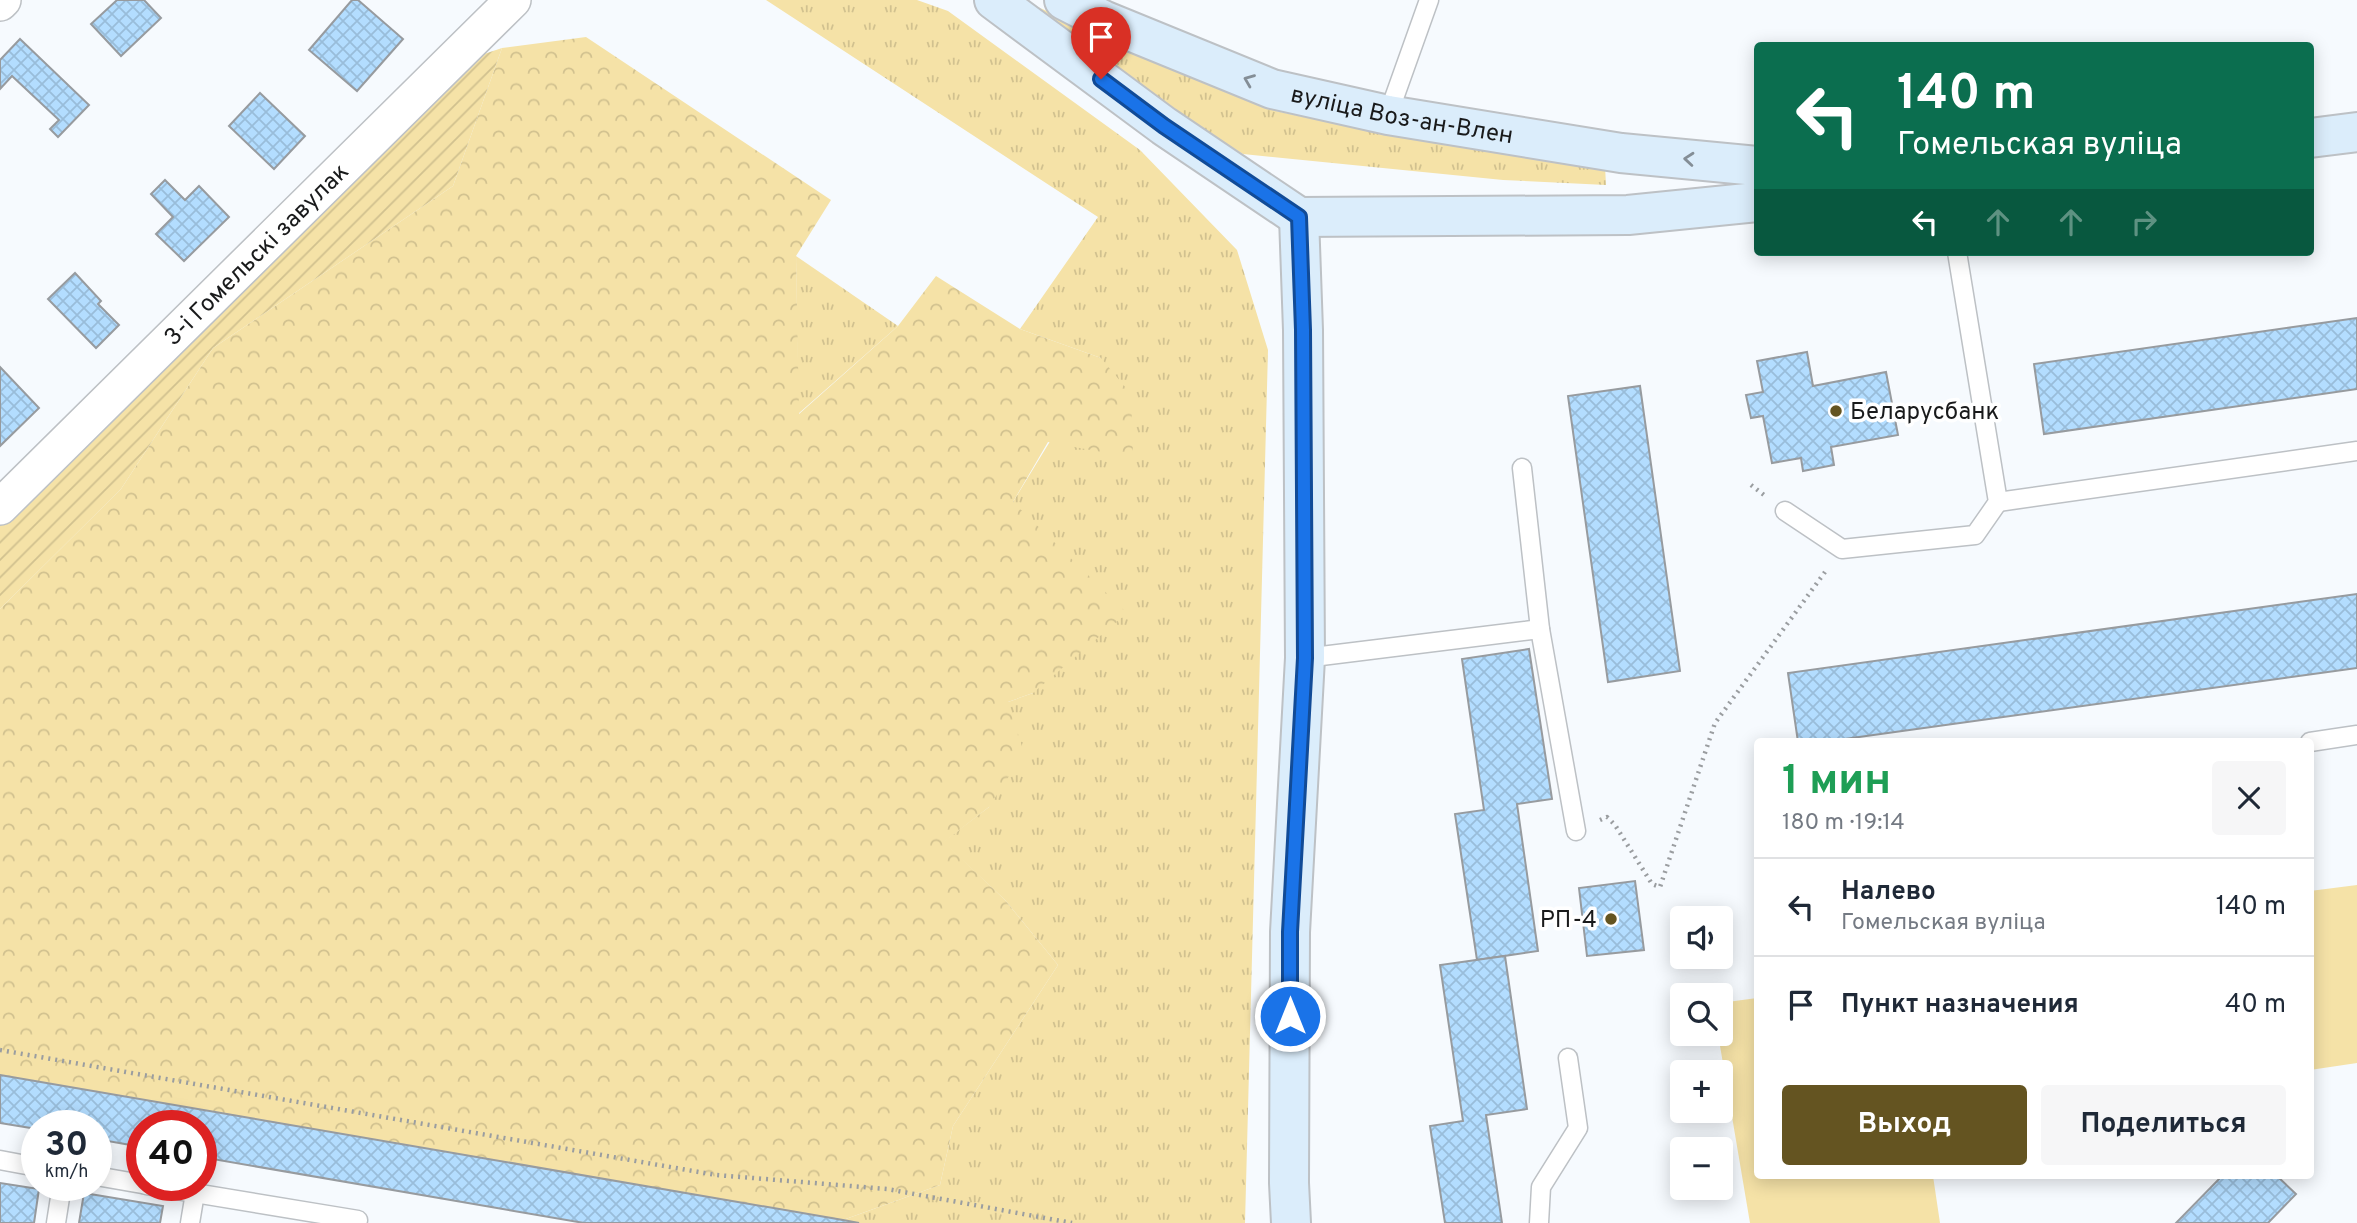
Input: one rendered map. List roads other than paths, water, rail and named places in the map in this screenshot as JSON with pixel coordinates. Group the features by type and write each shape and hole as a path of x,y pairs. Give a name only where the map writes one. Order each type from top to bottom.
{"main road":[{"path":"994,0 1164,126 1299,217 1628,215 1754,202"},
{"name":"вуліца Воз-ан-Влен","path":"1064,0 1103,20 1272,89 1388,115 1621,153 1754,166"},
{"path":"2314,137 2357,132"},
{"path":"1291,1223 1290,932 1305,658 1303,330 1299,217"}],"street":[{"name":"3-і Гомельскі завулак","path":"0,507 513,0"}],"lane":[{"path":"1388,115 1429,0"},
{"path":"1785,511 1842,549 1975,535 1998,502 1958,256"},
{"path":"1998,502 2357,451"},
{"path":"1522,468 1539,629 1576,831"},
{"path":"1305,658 1539,629"},
{"path":"2314,741 2357,735"},
{"path":"1539,1223 1541,1187 1578,1128 1568,1058"},
{"path":"0,1160 21,1164"},
{"path":"217,1198 312,1218 359,1220"},
{"path":"56,1223 59,1201"},
{"path":"190,1223 194,1201"}],"place":[{"name":"Беларусбанк","path":"1836,411"},
{"name":"РП-4","path":"1611,919"}]}
